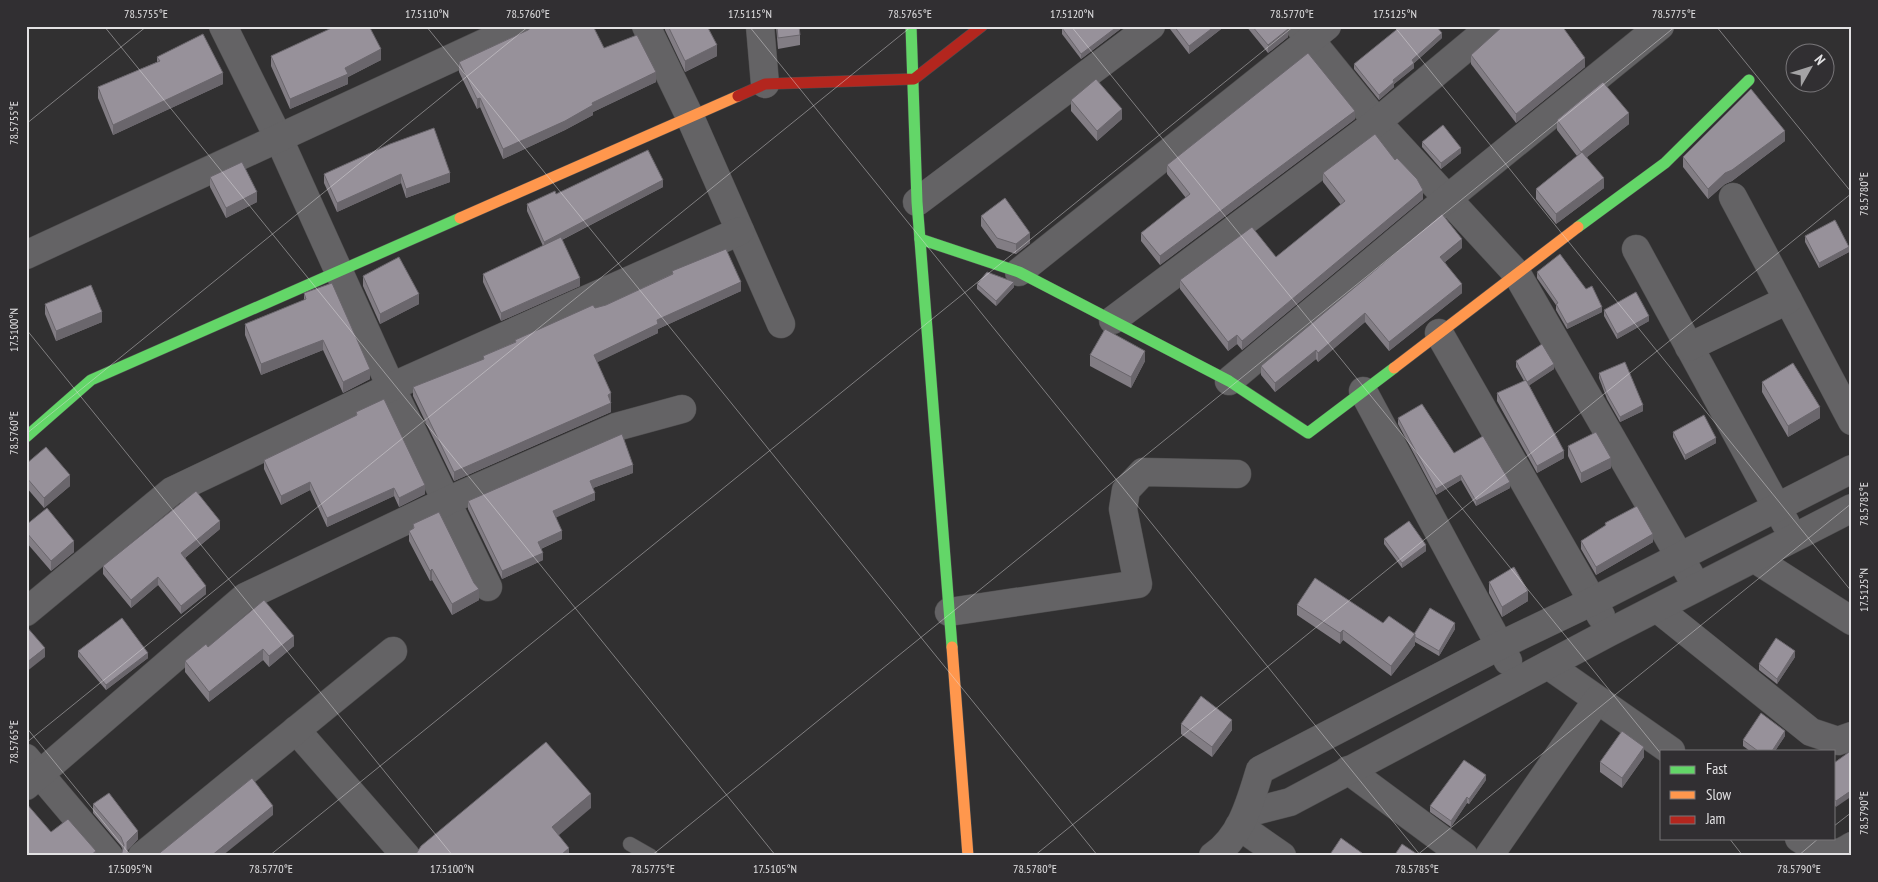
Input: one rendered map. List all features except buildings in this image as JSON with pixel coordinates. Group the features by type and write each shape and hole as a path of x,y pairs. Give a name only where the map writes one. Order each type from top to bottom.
{"street":[{"path":"223,26 279,139 391,388 488,587"},
{"path":"26,255 521,26"},
{"path":"646,26 690,117 781,324"},
{"path":"760,26 765,84"},
{"path":"911,26 917,202 968,856"},
{"path":"26,437 92,380 765,84 914,79 982,26"},
{"path":"917,202 1151,26"},
{"path":"1113,320 1377,122 1492,26"},
{"path":"1229,382 1446,199 1660,26"},
{"path":"1019,272 1312,31 1377,122 1517,274 1697,587"},
{"path":"920,240 1019,272 1229,382 1308,433 1601,209 1665,163 1749,80"},
{"path":"1733,197 1852,420"},
{"path":"26,612 172,491 391,388 740,231"},
{"path":"1636,249 1792,537"},
{"path":"1689,347 1788,300"},
{"path":"1440,333 1610,632"},
{"path":"1363,391 1518,682"},
{"path":"109,856 31,773 245,597 447,501 616,427 682,409"},
{"path":"1213,856 1228,846 1243,820 1260,770 1499,646 1593,601 1852,469"},
{"path":"949,612 1138,584 1124,509 1126,490 1143,472 1237,474"},
{"path":"1243,820 1290,802 1610,632 1755,559 1792,537 1852,508"},
{"path":"1755,559 1852,621"},
{"path":"1658,609 1811,732 1838,741 1852,736"},
{"path":"142,856 393,651"},
{"path":"1548,665 1670,750"},
{"path":"1489,856 1597,700"},
{"path":"296,730 404,855"},
{"path":"1348,770 1464,856"},
{"path":"1243,820 1282,856"},
{"path":"1803,840 1829,855 1841,854 1852,846"}],"lane":[{"path":"630,844 651,856"}],"traffic: fast":[{"path":"911,26 917,202 952,647"},
{"path":"1578,227 1665,163 1749,80"},
{"path":"26,437 91,380 460,218"},
{"path":"920,239 1019,272 1229,381 1308,433 1394,368"}],"traffic: slow":[{"path":"460,218 738,96"},
{"path":"1394,368 1578,227"},
{"path":"952,647 968,856"}],"traffic: jam":[{"path":"738,96 765,84 914,79 982,26"}]}
